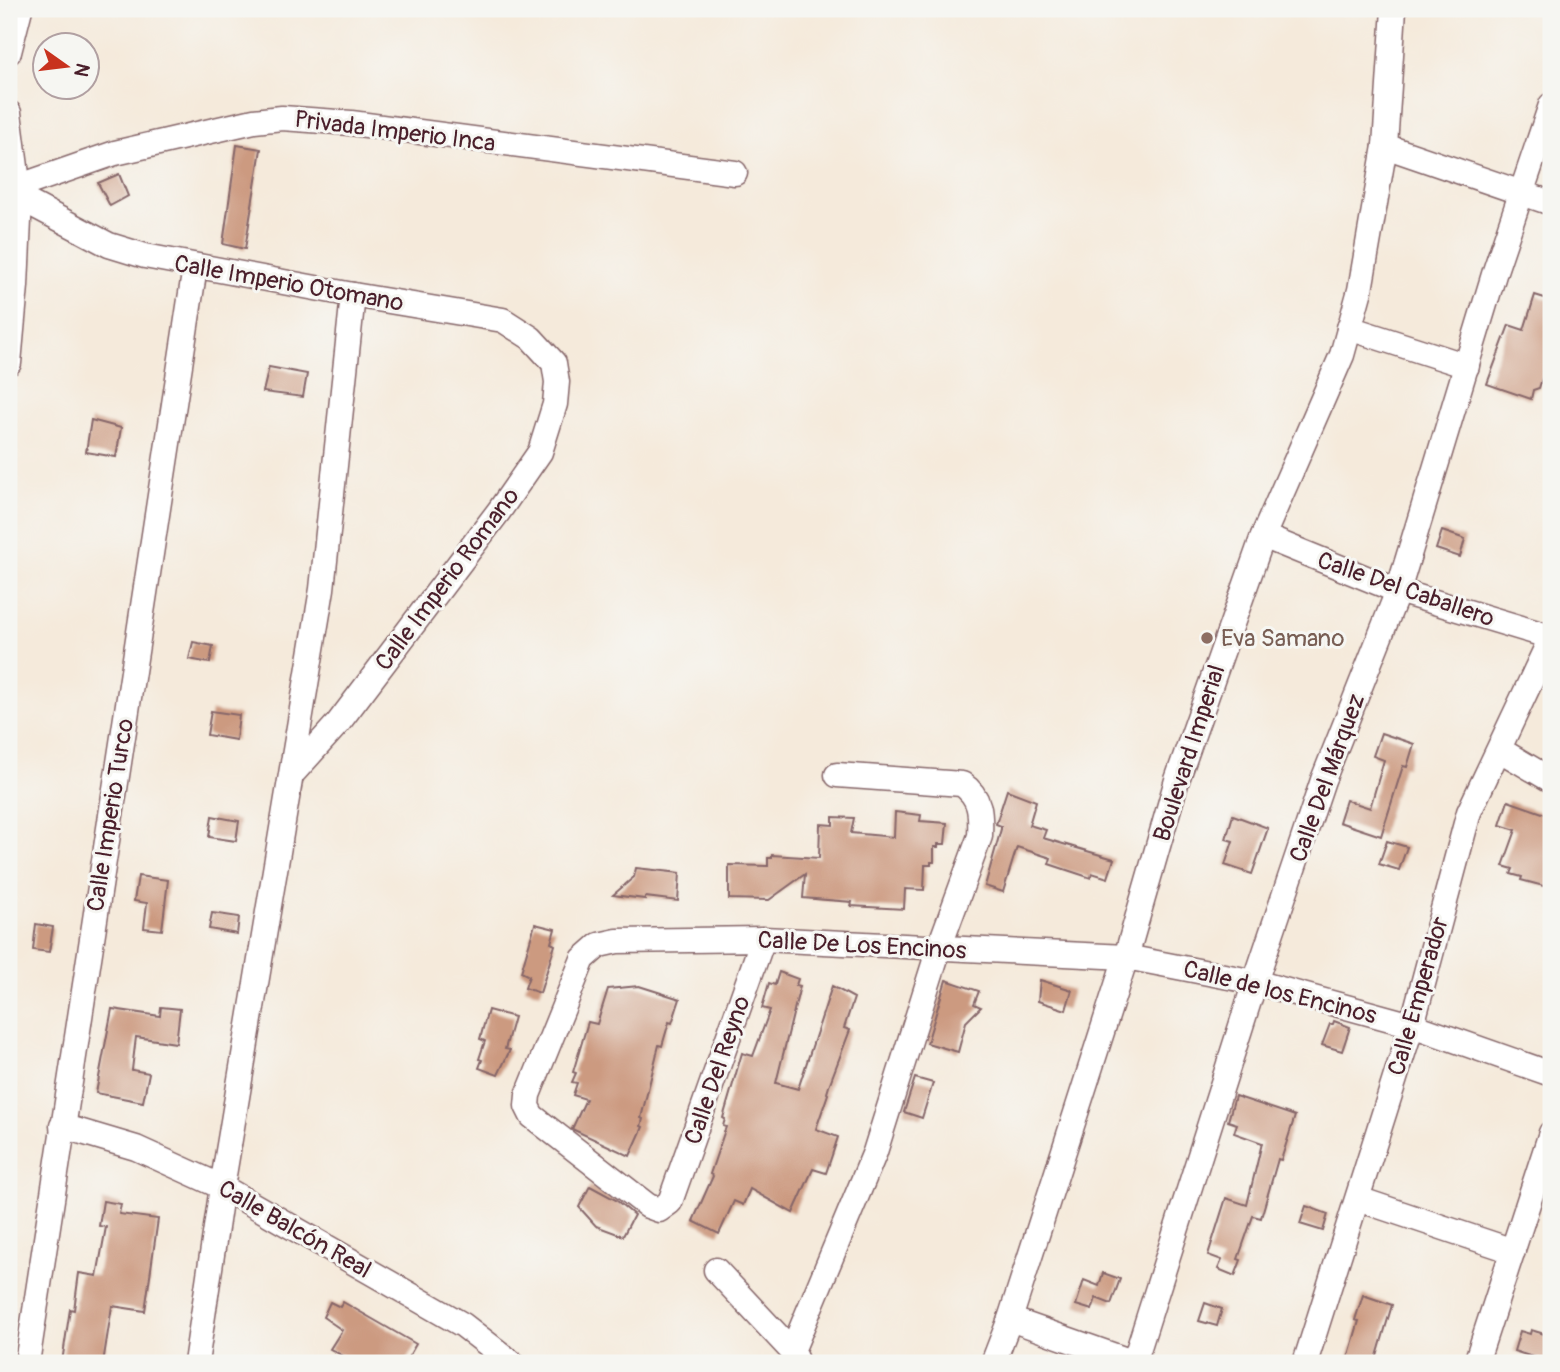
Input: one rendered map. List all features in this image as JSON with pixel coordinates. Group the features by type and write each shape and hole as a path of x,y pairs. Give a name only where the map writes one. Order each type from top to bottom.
{"street":[{"path":"9,52 20,9"},
{"name":"Boulevard Imperial","path":"993,1363 1010,1319 1126,957 1177,780 1263,536 1342,355 1360,290 1385,146 1394,9"},
{"name":"Calle Del Márquez","path":"1135,1363 1255,982 1323,780 1398,591 1521,193 1551,105"},
{"path":"9,113 20,192 9,363"},
{"name":"Privada Imperio Inca","path":"20,192 115,153 254,121 282,118 351,123 735,173"},
{"path":"1385,146 1551,203"},
{"name":"Calle Imperio Otomano","path":"20,192 109,245 145,256 503,320 531,338 554,363"},
{"name":"Calle Imperio Turco","path":"27,1363 195,267"},
{"path":"196,1363 222,1186 322,589 353,295"},
{"path":"1349,328 1467,366"},
{"name":"Calle Imperio Romano","path":"292,774 347,710 499,511 540,452 555,404 557,382 554,363"},
{"name":"Calle Del Caballero","path":"1263,536 1398,591 1551,637"},
{"name":"Calle Emperador","path":"1305,1363 1412,1026 1469,812 1551,637"},
{"path":"1500,750 1551,780"},
{"path":"716,1270 794,1357 875,1152 939,948 980,836 981,816 977,800 969,789 961,784 837,775"},
{"name":"Calle De Los Encinos","path":"670,1202 659,1210 648,1206 532,1116 527,1106 528,1095 583,959 598,945 617,942 763,939 1126,957"},
{"name":"Calle Del Reyno","path":"670,1202 763,939"},
{"name":"Calle de los Encinos","path":"1126,957 1255,982 1412,1026 1551,1074"},
{"name":"Calle Balcón Real","path":"62,1126 136,1148 222,1186 463,1325 512,1363"},
{"path":"1476,1363 1551,1133"},
{"path":"1358,1199 1513,1251"},
{"path":"1010,1319 1135,1363"}],"building":[{"path":"237,145 261,149 245,249 223,244"},
{"path":"119,174 128,196 110,206 98,183"},
{"path":"1535,295 1551,300 1551,351 1539,388 1533,390 1531,399 1487,384 1509,325 1524,330"},
{"path":"269,367 307,374 303,397 263,392"},
{"path":"91,420 121,428 116,457 86,452"},
{"path":"1442,531 1465,539 1460,557 1436,549"},
{"path":"193,642 213,646 210,663 189,659"},
{"path":"211,711 239,715 236,740 207,735"},
{"path":"1381,733 1414,744 1407,767 1403,766 1381,836 1339,822 1346,800 1370,808 1384,760 1373,756"},
{"path":"1007,790 1036,801 1029,825 1046,830 1043,838 1114,859 1108,878 1092,873 1091,878 1049,864 1051,858 1017,847 1003,892 985,886 1001,829 1001,826 996,824"},
{"path":"1508,801 1551,816 1551,888 1521,880 1522,877 1511,874 1513,869 1503,866 1516,830 1500,825"},
{"path":"895,812 921,815 920,821 947,823 945,844 934,847 934,862 925,865 924,890 905,889 904,909 851,906 852,902 803,898 805,874 769,900 729,899 729,865 768,866 768,858 772,858 772,855 819,858 820,824 833,825 833,817 854,818 851,833 894,837"},
{"path":"1233,815 1268,828 1252,874 1225,865 1233,841 1226,839"},
{"path":"212,816 239,821 236,841 209,837"},
{"path":"1387,841 1407,847 1399,870 1379,864"},
{"path":"636,868 680,873 678,901 613,895 634,877"},
{"path":"138,876 168,880 162,930 144,928 147,903 134,901"},
{"path":"212,913 239,917 237,934 209,929"},
{"path":"36,924 53,927 49,952 33,950"},
{"path":"535,924 555,929 551,943 555,945 540,993 525,988 529,976 521,972"},
{"path":"779,972 798,979 796,985 800,986 776,1083 798,1089 832,986 854,998 844,1028 850,1030 816,1129 838,1137 826,1173 813,1169 793,1213 750,1189 743,1205 734,1201 719,1234 693,1221 713,1176 710,1174 726,1127 723,1126 723,1118 742,1053 753,1056 770,1010 762,1008 769,983 775,985"},
{"path":"946,980 979,991 974,1004 981,1007 966,1022 958,1052 927,1043"},
{"path":"1040,980 1072,990 1066,1010 1038,1001"},
{"path":"639,986 680,999 662,1046 659,1045 641,1118 643,1127 630,1156 572,1129 586,1099 573,1095 577,1083 572,1082 588,1022 597,1024 608,989"},
{"path":"161,1007 180,1009 176,1043 136,1037 132,1070 149,1073 143,1102 96,1093 112,1009 160,1016"},
{"path":"488,1010 514,1017 505,1049 510,1050 498,1075 479,1068 485,1041 480,1039"},
{"path":"1334,1021 1350,1027 1342,1051 1322,1045 1330,1024"},
{"path":"915,1078 933,1083 922,1118 904,1112"},
{"path":"1235,1096 1295,1116 1281,1160 1278,1159 1261,1218 1253,1216 1235,1276 1218,1269 1222,1260 1208,1255 1226,1198 1247,1205 1262,1143 1234,1133 1237,1124 1228,1121"},
{"path":"590,1186 616,1200 634,1215 623,1236 596,1226 579,1207"},
{"path":"103,1201 121,1204 119,1214 158,1219 145,1311 112,1306 103,1363 62,1362 79,1273 97,1276 106,1227 99,1226"},
{"path":"1306,1206 1328,1214 1323,1231 1300,1224"},
{"path":"1103,1273 1120,1279 1111,1304 1096,1298 1092,1310 1076,1305 1084,1280 1099,1286"},
{"path":"1363,1295 1392,1305 1375,1363 1348,1358 1359,1321 1355,1320"},
{"path":"330,1302 340,1307 343,1302 416,1344 405,1363 356,1363 330,1349 342,1330 323,1317"},
{"path":"1205,1303 1222,1309 1217,1326 1199,1321"},
{"path":"1531,1330 1551,1336 1548,1362 1514,1351 1520,1331 1530,1334"}],"place":[{"name":"Eva Samano","path":"1207,638"}]}
